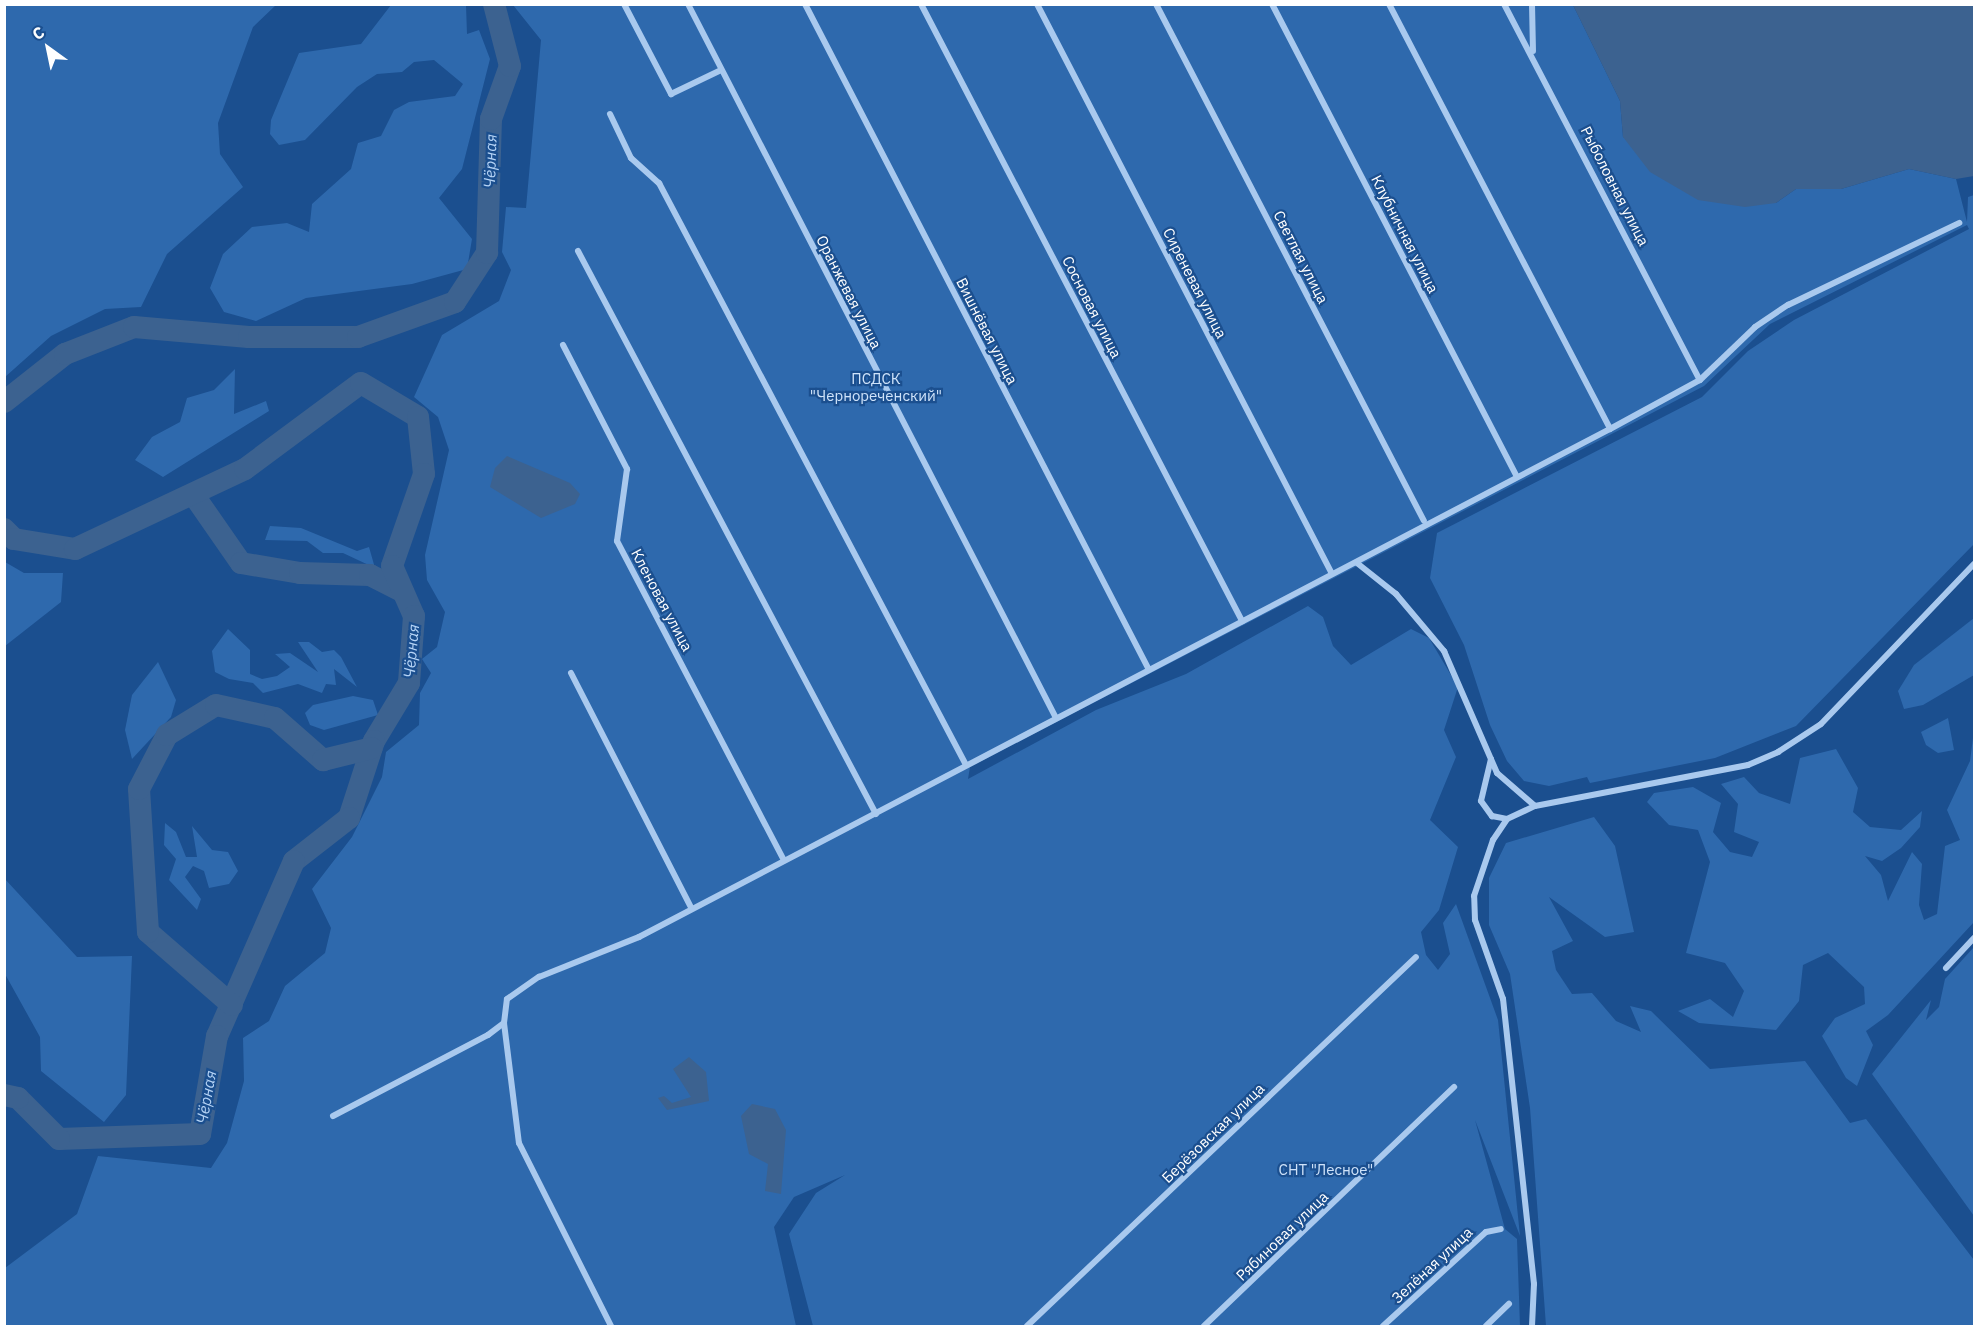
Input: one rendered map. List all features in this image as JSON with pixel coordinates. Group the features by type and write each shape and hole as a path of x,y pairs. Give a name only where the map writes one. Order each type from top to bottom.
{"street":[{"path":"624,4 671,94 721,70"},
{"name":"Оранжевая улица","path":"688,4 1056,718"},
{"name":"Вишнёвая улица","path":"805,4 1148,668"},
{"name":"Сосновая улица","path":"921,4 1242,621"},
{"name":"Сиреневая улица","path":"1037,4 1331,572"},
{"name":"Светлая улица","path":"1156,4 1424,522"},
{"name":"Клубничная улица","path":"1272,4 1516,475"},
{"path":"1389,4 1610,429"},
{"name":"Рыболовная улица","path":"1504,4 1533,51 1700,380"},
{"path":"1532,4 1533,51"},
{"path":"609,114 631,158 659,183 966,765"},
{"path":"611,1326 519,1143 504,1023 507,999 539,977 639,937 690,906 876,814 1331,572 1357,563 1424,522 1610,429 1700,380 1755,327 1788,305 1959,223"},
{"path":"578,251 876,814"},
{"name":"Кленовая улица","path":"563,345 627,470 617,541 783,859"},
{"path":"1357,563 1396,594 1444,651 1504,784 1535,806"},
{"path":"1491,759 1481,801 1492,816 1507,819 1535,806 1748,765 1778,752 1821,724 1974,564"},
{"path":"571,673 690,906"},
{"path":"1507,819 1478,872 1475,920 1503,999 1534,1284 1532,1326"},
{"path":"1946,968 1974,939"},
{"name":"Берёзовская улица","path":"1027,1326 1416,957"},
{"path":"333,1116 504,1023"},
{"name":"Рябиновая улица","path":"1204,1326 1454,1088"},
{"name":"Зелёная улица","path":"1383,1326 1486,1232 1501,1229"},
{"path":"1486,1326 1509,1304"}],"green space":[{"path":"4,5 276,5 253,27 218,123 220,154 243,187 167,254 141,307 105,309 51,336 5,377"},
{"path":"391,5 466,5 467,34 479,30 490,59 462,169 439,198 472,239 467,269 412,284 306,298 256,321 224,312 210,288 223,254 252,227 287,223 309,232 312,204 351,169 358,143 381,136 394,110 409,102 455,96 463,84 434,60 414,62 402,72 377,74 357,87 305,140 279,145 270,134 271,120 299,53 361,44"},
{"name":"ПСДСК \"Чернореченский\"","path":"513,5 1573,5 1620,101 1623,137 1776,203 1796,189 1841,189 1909,169 1956,179 1967,222 1968,197 1974,195 1974,544 1796,726 1715,758 1590,783 1587,777 1549,786 1524,781 1507,761 1490,725 1464,645 1430,578 1437,533 1702,397 1748,351 1794,320 1969,229 1967,225 1770,324 1704,386 970,767 968,779 1096,710 1186,674 1308,606 1323,617 1333,646 1351,665 1411,629 1429,638 1458,687 1444,730 1456,757 1430,820 1458,847 1439,910 1421,932 1426,955 1438,970 1450,954 1443,923 1456,904 1498,1020 1520,1236 1475,1120 1505,1229 1517,1239 1520,1326 813,1326 789,1234 816,1193 845,1175 794,1197 774,1227 796,1326 5,1326 5,1268 77,1214 98,1156 211,1168 227,1143 244,1081 243,1038 269,1021 285,986 325,953 331,928 312,889 352,837 382,777 386,752 419,725 420,693 431,673 422,659 437,647 445,612 427,580 425,555 449,450 438,417 414,397 442,335 499,301 511,270 502,252 506,207 526,208 541,40"},
{"path":"235,369 234,414 266,401 269,411 163,477 135,460 152,437 180,422 187,398 214,390"},
{"path":"270,526 301,528 357,551 369,547 375,568 343,553 323,553 307,541 265,540"},
{"path":"5,562 24,573 63,573 61,602 5,646"},
{"path":"1974,618 1974,675 1923,705 1904,709 1898,691 1914,665"},
{"path":"228,629 250,650 250,674 262,679 277,676 290,667 275,654 290,653 318,672 298,642 309,642 322,652 334,650 341,657 357,687 334,669 336,685 326,684 322,693 298,684 263,693 253,683 229,679 215,672 212,651"},
{"path":"158,662 176,700 171,717 132,759 125,730 132,695"},
{"path":"353,696 373,700 378,715 324,730 310,725 305,713 313,705"},
{"path":"1948,718 1954,750 1938,753 1926,745 1921,732"},
{"path":"1974,730 1974,922 1888,1015 1866,1031 1873,1045 1857,1086 1846,1078 1822,1036 1835,1018 1865,1004 1864,987 1828,953 1803,965 1799,1001 1776,1030 1699,1023 1678,1011 1710,999 1733,1017 1744,991 1725,963 1686,953 1710,862 1698,830 1669,825 1647,802 1654,793 1693,787 1721,803 1713,832 1730,852 1752,857 1759,842 1734,832 1738,804 1721,784 1744,777 1759,793 1790,804 1800,758 1836,749 1858,788 1853,812 1870,827 1901,830 1922,811 1920,827 1901,848 1882,861 1865,856 1881,875 1888,901 1912,852 1922,864 1919,905 1924,920 1937,914 1945,846 1960,840 1947,810 1970,761"},
{"path":"1594,817 1615,846 1634,932 1605,937 1549,897 1573,941 1552,951 1556,970 1572,994 1592,993 1616,1021 1641,1032 1630,1006 1651,1011 1710,1069 1805,1061 1850,1123 1866,1119 1974,1260 1974,1326 1546,1326 1530,1108 1510,974 1489,925 1489,878 1506,843"},
{"path":"165,823 176,832 186,857 197,857 192,826 212,850 228,852 238,871 229,884 209,888 204,871 193,866 185,877 201,899 197,910 169,880 176,859 164,845"},
{"path":"4,878 77,957 132,956 126,1095 104,1122 41,1071 40,1037 5,974"},
{"path":"1974,947 1974,1216 1872,1074 1931,1000 1926,1020 1939,1007 1945,979"}],"shaded area":[{"path":"1573,5 1974,5 1974,176 1956,179 1909,169 1841,189 1796,189 1776,203 1745,207 1698,200 1650,172 1623,137 1620,101"},
{"path":"507,456 570,483 580,494 575,504 541,518 490,487 495,468"},
{"path":"689,1057 706,1072 709,1101 667,1110 658,1098 664,1096 672,1103 691,1097 673,1069"},
{"path":"752,1104 775,1109 786,1130 781,1194 765,1191 768,1164 749,1154 741,1116"}],"waterway":[{"name":"Чёрная","path":"4,402 65,354 134,327 249,337 358,337 455,302 487,253 491,119 510,66 494,4"},
{"name":"Чёрная","path":"4,529 14,539 75,549 245,469 361,383 418,417 424,474 392,566 414,616 409,683 374,741 349,818 294,861 217,1036 200,1134 59,1139 18,1098 4,1095"},
{"path":"193,494 241,563 300,573 370,575 403,592"},
{"path":"232,1005 148,932 139,789 167,735 216,705 275,718 323,760 372,748"}],"park label":[{"name":"СНТ \"Лесное\"","path":"1326,1170"}]}
